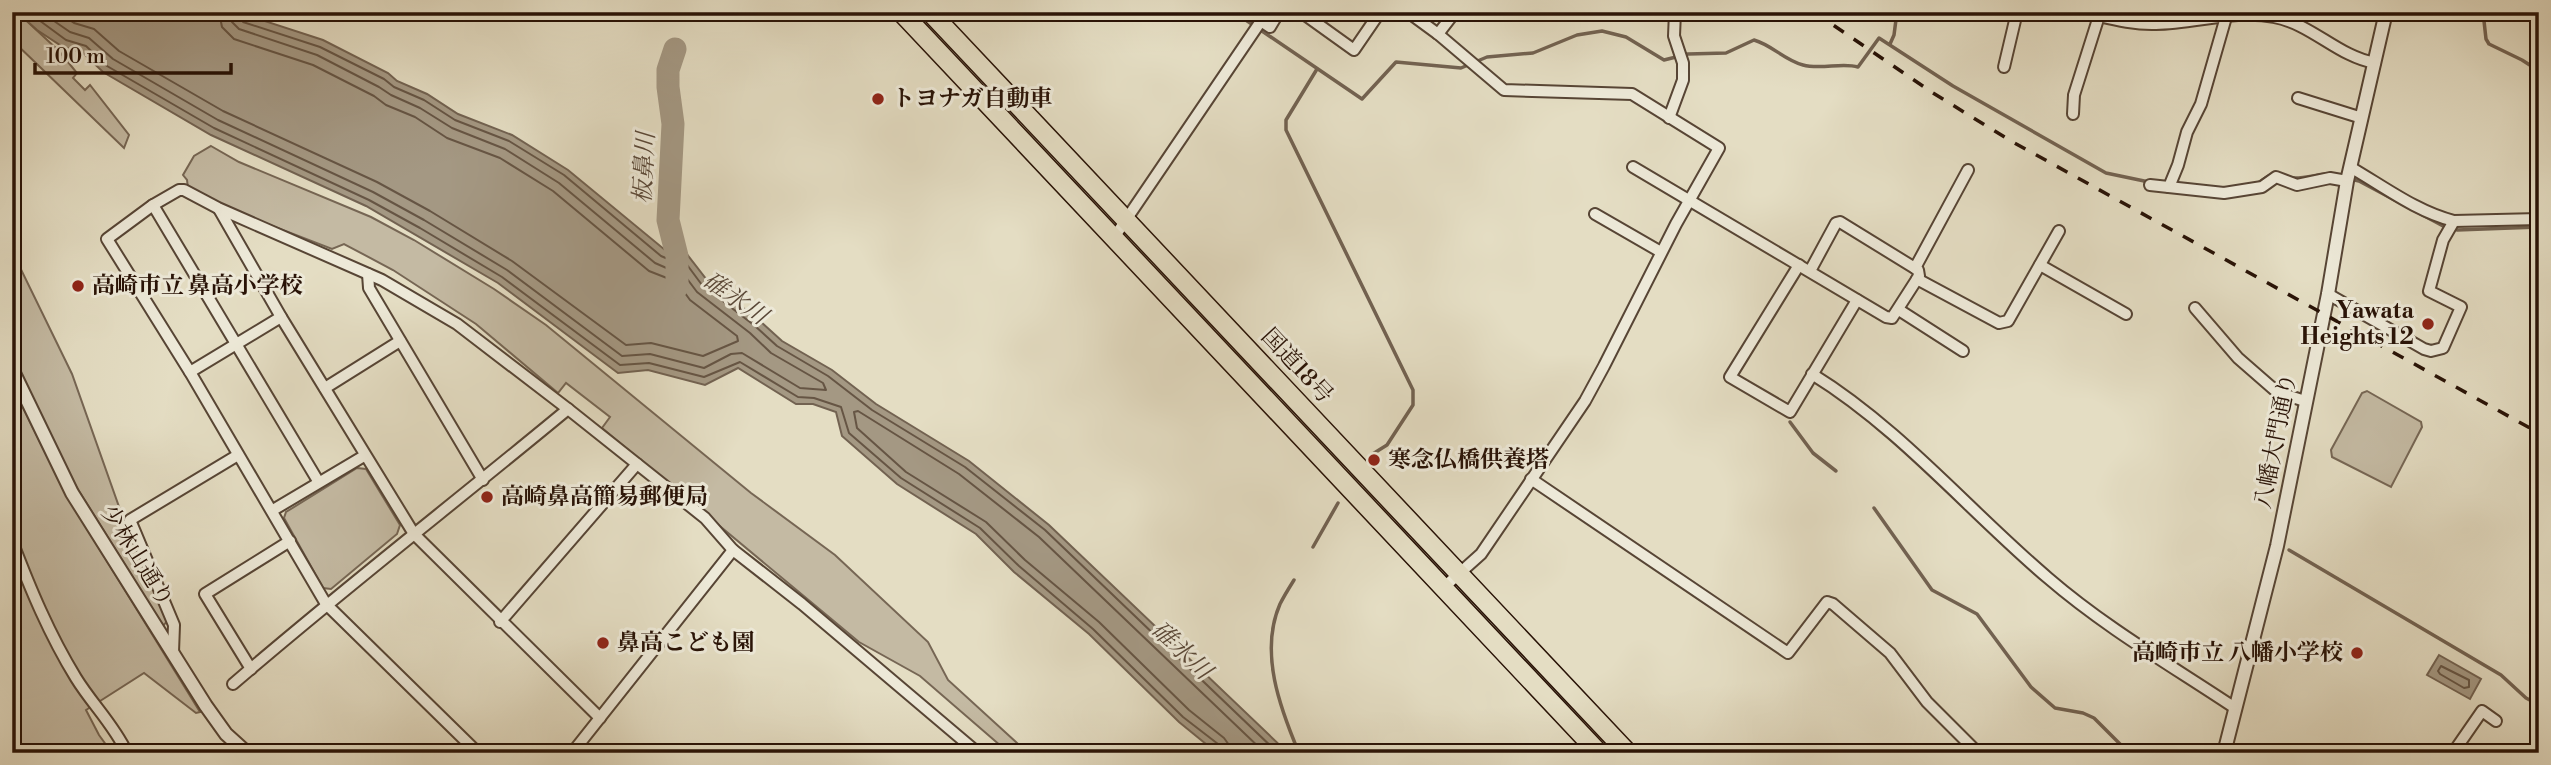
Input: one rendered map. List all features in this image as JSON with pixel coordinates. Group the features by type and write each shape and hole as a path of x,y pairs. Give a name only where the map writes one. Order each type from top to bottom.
{"highway":[{"name":"国道18号","path":"901,12 1599,753"},
{"name":"国道18号","path":"930,12 1628,753"}],"street":[{"path":"1113,239 1261,21 1270,27 1279,12"},
{"path":"1301,12 1354,50 1380,12"},
{"path":"1408,12 1504,90 1632,94 1719,148 1661,252 1597,380 1481,554 1443,588"},
{"path":"1438,34 1455,12"},
{"path":"1669,118 1683,80 1683,63 1674,36 1675,12"},
{"path":"2004,67 2017,12"},
{"path":"2081,12 2155,24 2208,16 2261,15 2295,23 2323,37 2340,51 2375,63"},
{"name":"八幡大門通り","path":"2224,753 2277,546 2328,294 2347,181 2386,12"},
{"path":"2073,114 2074,96 2099,16"},
{"path":"2169,187 2187,132 2201,104 2226,17"},
{"path":"2298,98 2362,118"},
{"path":"1633,167 1886,317 1892,318 1899,310 1968,170"},
{"path":"2350,167 2424,211 2454,221 2539,219"},
{"path":"2150,185 2224,193 2262,187 2276,177 2297,185 2330,177 2347,181"},
{"path":"478,753 326,604 190,372 107,239 153,205 179,190 368,274 457,324 705,518 733,550 802,604 978,753"},
{"path":"153,205 318,481"},
{"path":"218,208 281,317 414,534 600,718"},
{"path":"1595,214 1661,252"},
{"path":"2328,294 2424,349 2431,351 2443,348 2461,307 2429,291 2443,240 2454,221"},
{"path":"1857,300 1790,412 1730,377 1836,223 1840,222 1916,273 1999,323 2008,321 2060,231"},
{"path":"2040,265 2126,314"},
{"path":"368,274 369,288 483,480"},
{"path":"2195,308 2238,358 2277,391 2305,401"},
{"path":"1899,310 1963,351"},
{"path":"190,372 281,317"},
{"path":"325,388 400,341"},
{"name":"少林山通り","path":"12,369 72,493 226,734 247,753"},
{"path":"1812,374 1842,393 1920,459 2047,578 2102,623 2235,708"},
{"path":"233,684 326,604 568,409"},
{"path":"173,652 174,625 130,520 238,455"},
{"path":"272,510 365,456"},
{"path":"500,621 638,464"},
{"path":"1531,479 1788,653 1827,602 1833,604 1890,653 1927,702 1978,753"},
{"path":"12,541 50,632 77,680 110,723 127,753"},
{"path":"251,669 205,594 290,541"},
{"path":"572,753 733,550"},
{"path":"2459,753 2455,750 2482,711 2496,721"}],"shaded area":[{"path":"12,12 17,12 59,51 77,73 73,78 85,90 90,85 129,135 124,148 12,40"},
{"path":"211,146 239,162 371,217 494,289 546,325 751,493 835,555 928,642 948,680 1028,753 1009,753 920,676 859,642 602,428 610,417 566,383 558,393 476,324 393,270 344,244 332,249 247,216 188,188 183,175 194,156"},
{"path":"12,251 72,374 123,518 166,617 167,621 163,626 74,483 14,359"},
{"path":"12,385 65,493 200,712 196,713 144,673 86,710 112,753 12,753"},
{"path":"2367,391 2421,422 2422,427 2391,487 2332,457 2331,450 2362,393"},
{"path":"357,468 366,469 400,525 397,534 331,589 323,588 284,518 286,512"}],"water":[{"name":"碓氷川","path":"17,12 237,12 323,40 388,73 397,81 427,94 458,114 512,135 568,170 665,250 677,256 686,253 707,280 782,341 832,370 876,404 969,461 1049,525 1288,753 1217,753 1179,722 1089,634 1014,572 976,534 897,484 842,436 836,412 813,404 796,404 738,368 705,385 648,370 618,373 498,283 366,206 211,135 103,72 82,52 63,47 37,30"},
{"path":"2439,655 2481,679 2470,699 2427,675"}],"waterway":[{"path":"1234,12 1362,99 1396,62 1461,68 1487,57 1533,53 1577,35 1602,31 1626,37 1664,60 1688,54 1726,53 1754,40 1796,63 1817,67 1858,67 1879,38 1953,86 2106,173 2149,182"},
{"path":"1890,44 1897,12"},
{"path":"2483,12 2489,44 2539,71"},
{"name":"板鼻川","path":"675,49 668,70 673,124 668,220 677,256 677,287"},
{"path":"1317,69 1286,120 1286,130 1413,390 1413,405 1387,445 1371,455"},
{"path":"2257,184 2273,174 2295,178 2325,174"},
{"path":"2350,179 2359,181 2445,227"},
{"path":"2457,230 2539,227"},
{"path":"1790,422 1813,453 1836,471"},
{"path":"1313,547 1338,503"},
{"path":"1874,508 1932,590 1977,614 2031,687 2055,708 2083,713 2094,718 2123,747 2137,753"},
{"path":"2289,550 2501,675 2526,698 2539,705"},
{"path":"1294,580 1280,604 1271,641 1274,680 1299,753"}],"railway":[{"path":"1814,12 1933,93 2011,141 2539,433"}],"place":[{"name":"トヨナガ自動車","path":"878,99"},
{"name":"高崎市立 鼻高小学校","path":"78,286"},
{"name":"Yawata Heights 12","path":"2428,324"},
{"name":"寒念仏橋供養塔","path":"1374,460"},
{"name":"高崎鼻高簡易郵便局","path":"487,497"},
{"name":"鼻高こども園","path":"603,643"},
{"name":"高崎市立 八幡小学校","path":"2357,653"}]}
